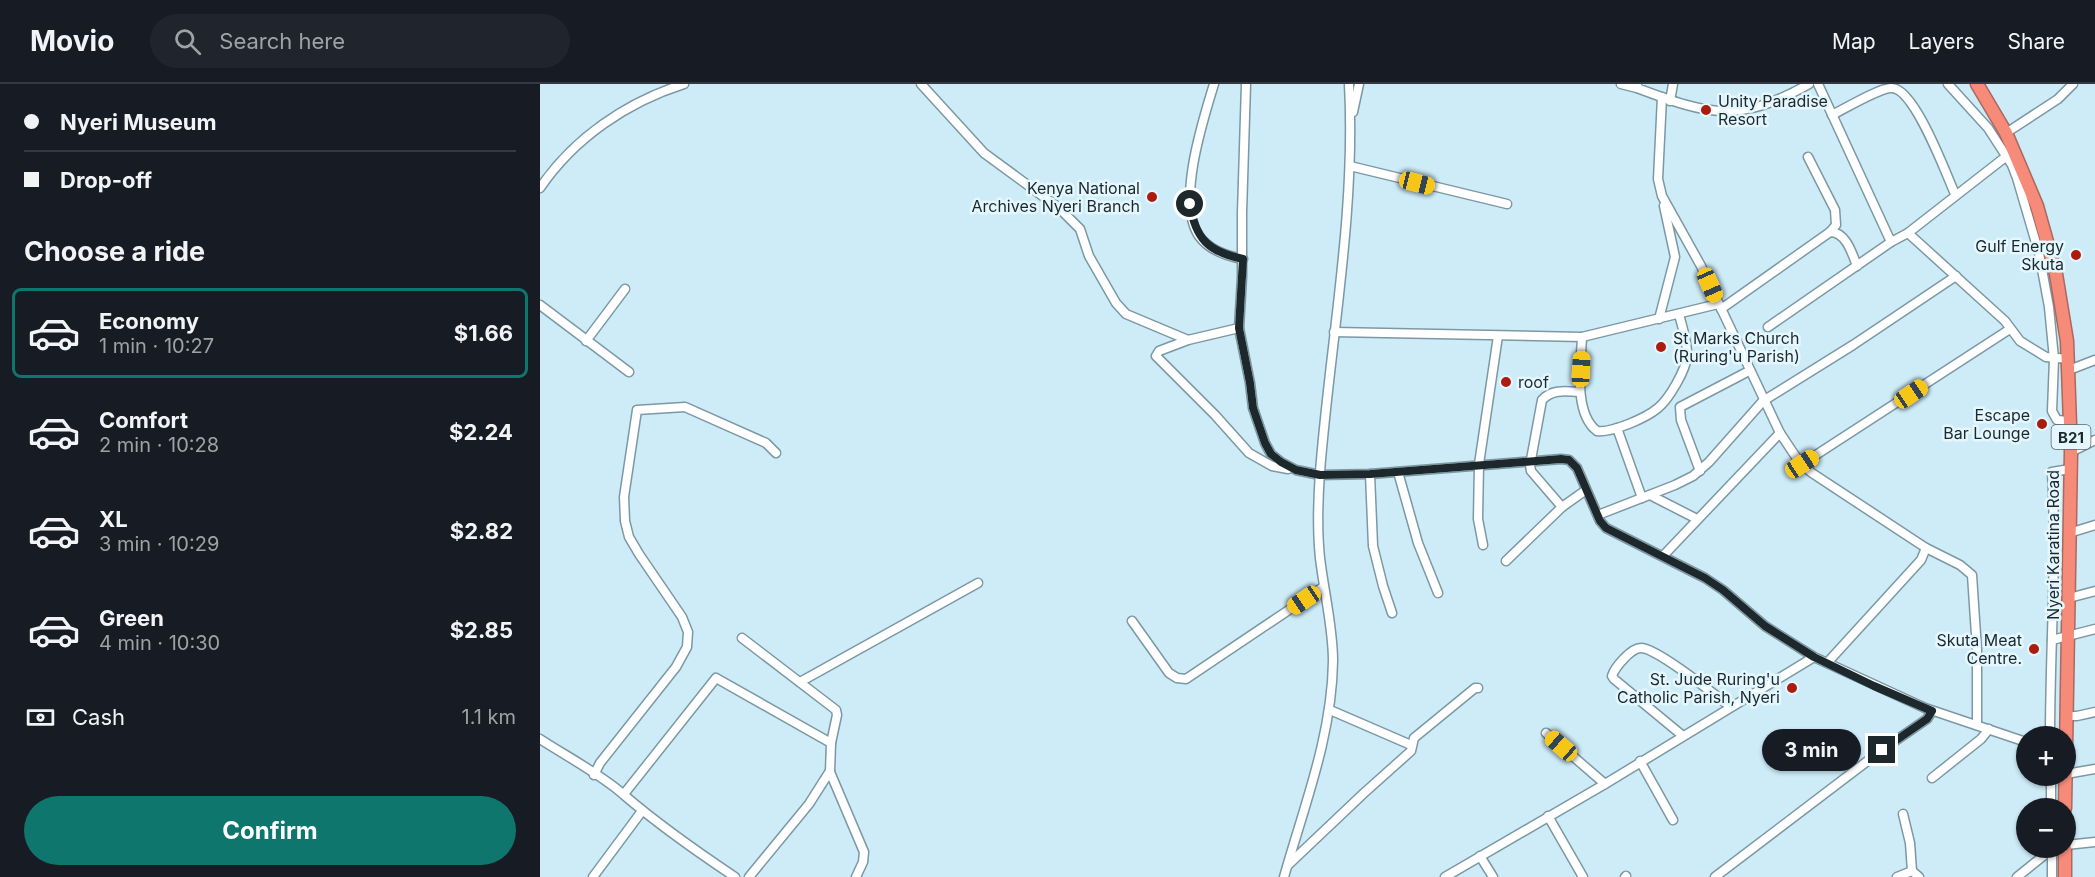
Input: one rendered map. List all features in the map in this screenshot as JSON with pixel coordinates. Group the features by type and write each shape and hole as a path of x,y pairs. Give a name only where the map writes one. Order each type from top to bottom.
{"highway":[{"name":"Nyeri Karatina Road","path":"1977,84 2006,133 2010,153 2052,255 2061,294 2069,364 2071,452 2067,726"},
{"path":"2065,858 2065,877"}],"street":[{"path":"540,188 582,141 606,122 642,99 684,84"},
{"path":"921,84 984,153 1059,208 1080,229 1089,255 1116,303 1126,314 1188,340"},
{"path":"1214,84 1198,136 1190,204 1193,223 1199,236 1209,246 1228,256 1243,259"},
{"path":"1246,84 1243,259 1239,328 1253,408 1265,443 1271,454 1296,470"},
{"path":"1284,877 1330,710 1333,660 1323,587 1318,525 1320,475 1344,254 1350,166 1349,84"},
{"path":"1351,118 1359,84"},
{"path":"1621,84 1637,86 1666,99 1700,109 1724,112 1760,107 1809,84"},
{"path":"1659,319 1675,257 1658,179 1666,99 1673,84"},
{"path":"1818,84 1891,242"},
{"path":"1768,327 1891,242 1908,233 2010,153 1948,84"},
{"path":"2006,133 2058,99 2073,84"},
{"path":"1832,115 1881,91 1893,88 1899,90 1906,96 1920,117 1955,194"},
{"path":"1334,332 1582,337 1679,314 1720,307 1830,232 1837,222 1834,210 1808,158"},
{"path":"1350,166 1507,204"},
{"path":"1661,194 1701,266 1763,401 1780,433 1802,464 1834,488 1926,548 1960,565 1972,574 1977,650 1977,725"},
{"path":"2032,208 2049,307 2054,359 2052,411 2057,420 2070,421"},
{"path":"1830,232 1838,233 1844,239 1857,266"},
{"path":"1908,233 2005,321 2020,341 2031,349 2069,364 2095,360"},
{"path":"1598,515 1675,485 1700,471 1763,401 1854,345 1956,276"},
{"path":"586,341 625,289"},
{"path":"541,308 628,372"},
{"path":"1582,337 1580,392 1582,406 1592,427 1602,432 1617,428 1658,408 1681,375 1686,365 1687,350 1679,314"},
{"path":"1239,328 1188,340 1156,352 1156,357 1215,415 1249,453 1272,466 1320,475 1370,474 1479,464 1569,460 1577,468 1606,528 1705,578 1723,590 1765,626 1814,657 1932,711 2016,738"},
{"path":"1802,464 2010,329"},
{"path":"1334,332 1480,332"},
{"path":"1483,545 1478,519 1479,464 1498,336"},
{"path":"1700,471 1681,420 1680,407 1749,371"},
{"path":"1562,507 1532,471 1531,461 1542,400 1560,391 1580,392"},
{"path":"594,775 600,763 676,667 687,647 688,632 682,617 639,554 629,537 625,521 624,497 637,410 686,407 766,443 776,453"},
{"path":"1617,428 1646,496 1697,519"},
{"path":"1663,556 1780,433"},
{"path":"2071,452 2095,440"},
{"path":"2050,726 2054,598 2052,472 2070,469"},
{"path":"1398,472 1418,543 1438,593"},
{"path":"1370,474 1373,546 1392,613"},
{"path":"1506,561 1562,507 1586,490"},
{"path":"2069,532 2095,525"},
{"path":"1827,663 1921,560 1926,548"},
{"path":"800,682 978,583"},
{"path":"1132,621 1169,673 1186,680 1323,587"},
{"path":"2069,598 2095,591"},
{"path":"2052,640 2095,629"},
{"path":"742,638 836,710 830,771 864,852 863,862 856,877"},
{"path":"1683,736 1612,676 1635,649 1642,648 1657,654 1731,707"},
{"path":"1445,877 1605,784 1814,657"},
{"path":"624,794 716,678 831,743"},
{"path":"1288,866 1364,793 1412,751 1414,738 1475,688 1478,688"},
{"path":"1330,710 1412,745"},
{"path":"1715,877 1882,750 1927,719 1932,711"},
{"path":"2067,716 2095,712"},
{"path":"1932,778 1981,739 1989,729"},
{"path":"1546,733 1605,784"},
{"path":"540,739 624,794 682,842 735,877"},
{"path":"1640,761 1673,820"},
{"path":"2076,773 2095,770"},
{"path":"749,877 809,804 830,771"},
{"path":"593,877 642,811"},
{"path":"1897,877 1915,874 1903,814"},
{"path":"1548,816 1583,877"},
{"path":"2076,845 2095,842"},
{"path":"1480,856 1493,877"},
{"path":"2017,877 2040,858"},
{"path":"2052,858 2052,877"}],"place":[{"name":"Unity Paradise Resort","path":"1706,110"},
{"name":"Kenya National Archives Nyeri Branch","path":"1152,197"},
{"name":"Gulf Energy Skuta","path":"2076,255"},
{"name":"St Marks Church (Ruring'u Parish)","path":"1661,347"},
{"name":"roof","path":"1506,382"},
{"name":"Escape Bar Lounge","path":"2042,424"},
{"name":"Skuta Meat Centre.","path":"2034,649"},
{"name":"St. Jude Ruring'u Catholic Parish, Nyeri","path":"1792,688"}],"route":[{"path":"1190,204 1193,223 1199,236 1220,253 1243,259 1239,328 1253,408 1265,443 1271,454 1281,462 1296,470 1320,475 1370,474 1479,464 1569,460 1577,468 1600,521 1606,528 1705,578 1723,590 1765,626 1814,657 1932,711 1927,719 1882,750"}]}
